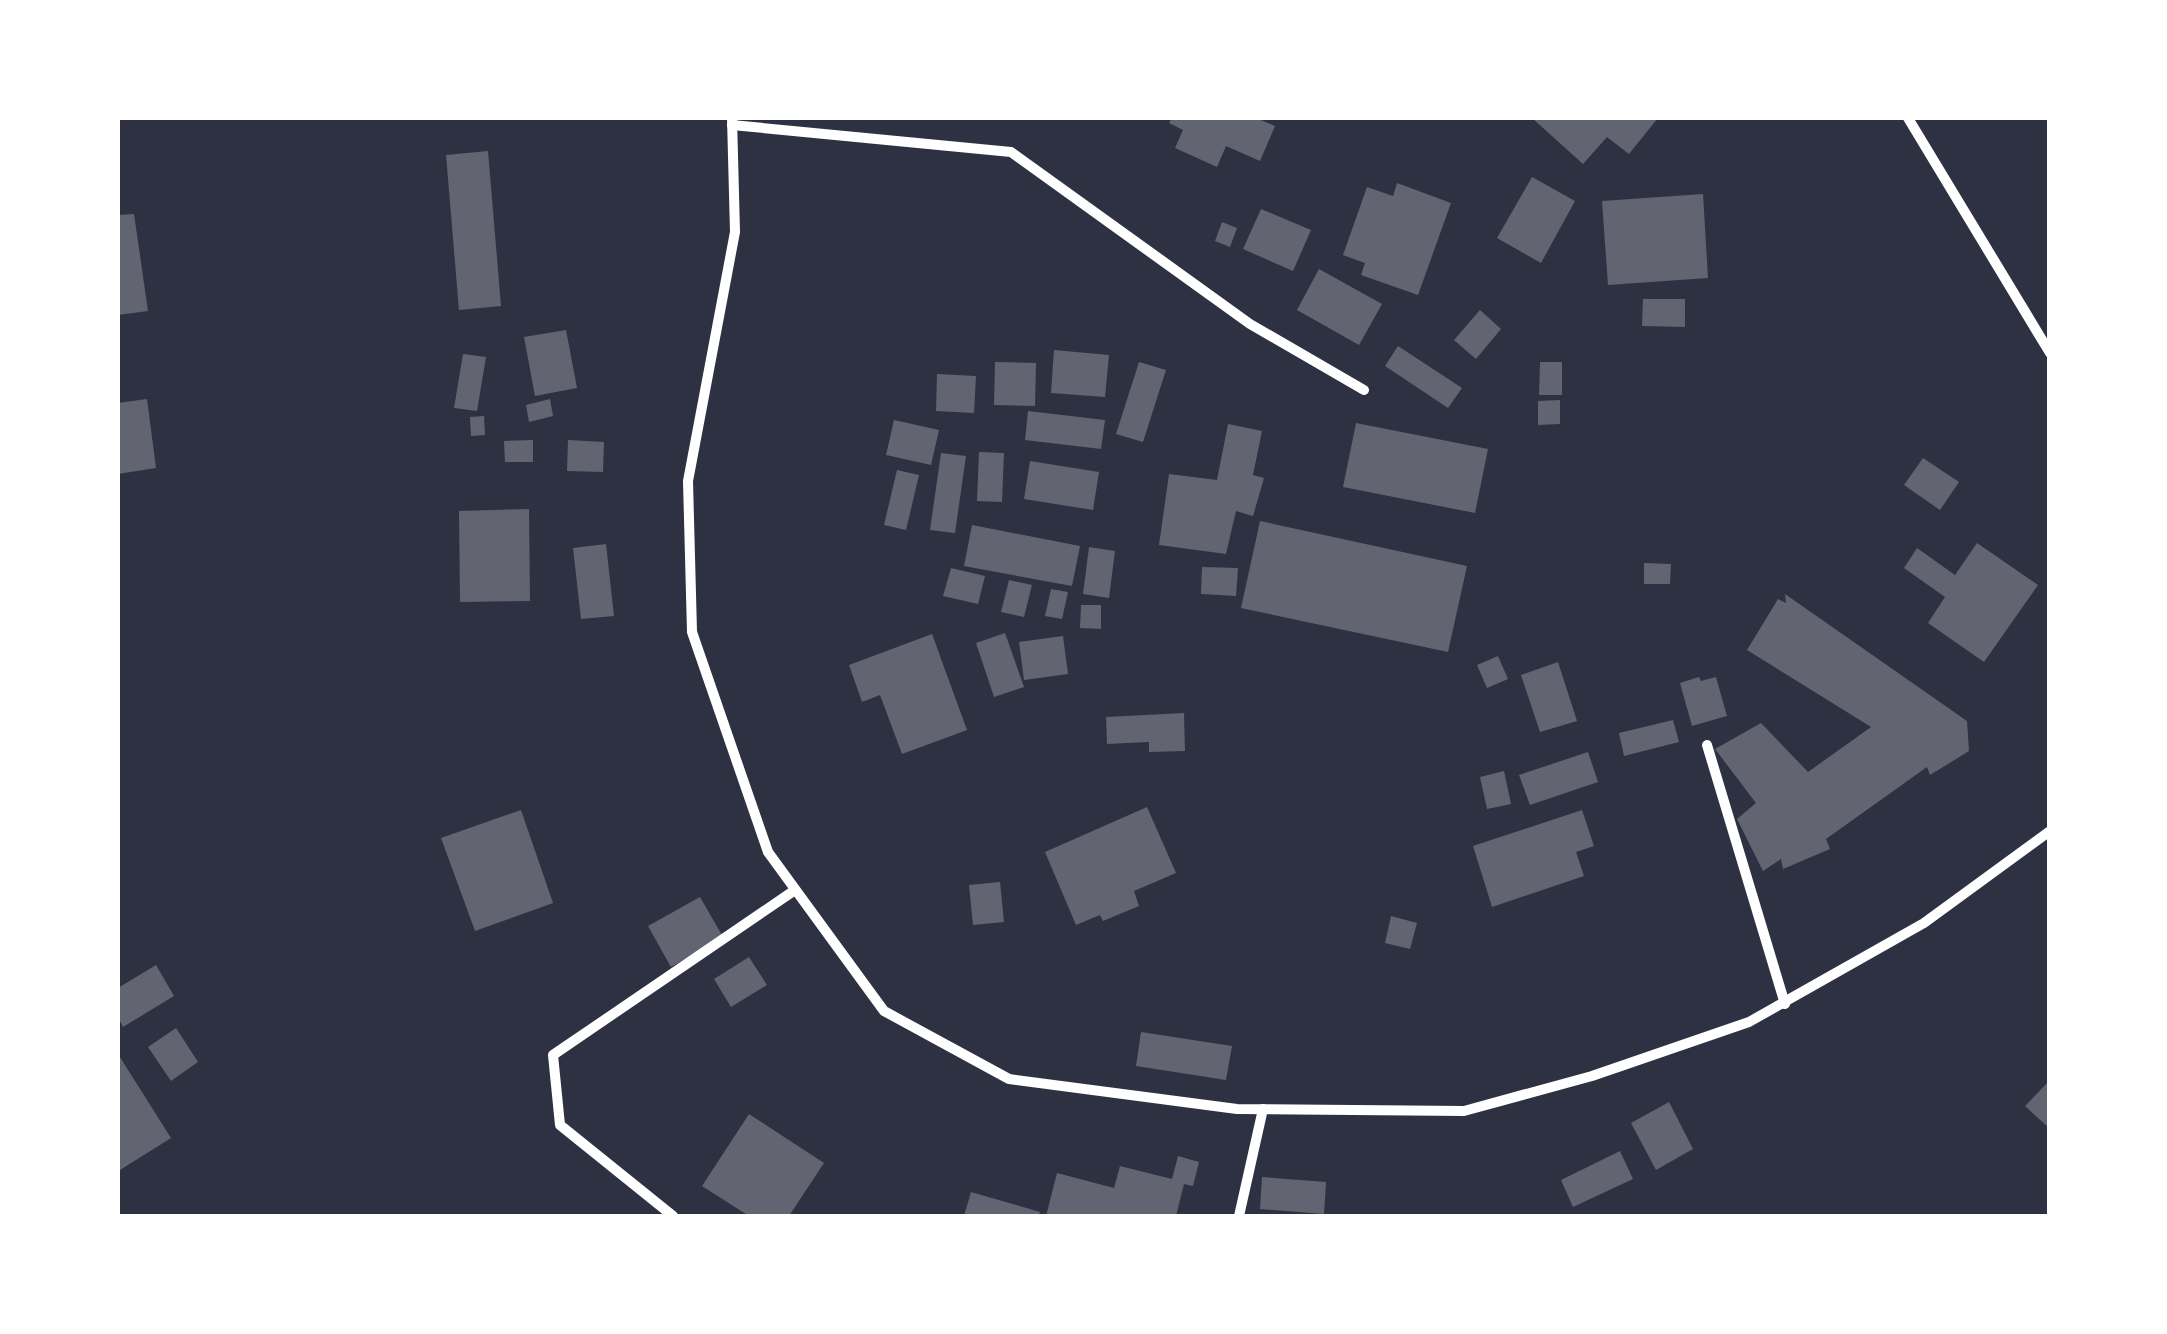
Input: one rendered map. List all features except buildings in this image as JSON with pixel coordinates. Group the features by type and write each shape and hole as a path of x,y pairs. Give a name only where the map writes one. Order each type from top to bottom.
{"street":[{"path":"1908,118 2050,354"},
{"path":"1364,390 1250,324 1012,152 732,121 735,232 688,481 692,632 768,852 884,1011 1009,1080 1262,1109 1464,1111 1592,1076 1749,1022 1924,923 2050,831"},
{"path":"1708,745 1785,1004"},
{"path":"673,1216 560,1125 554,1055 795,890"},
{"path":"1239,1216 1262,1109"}]}
